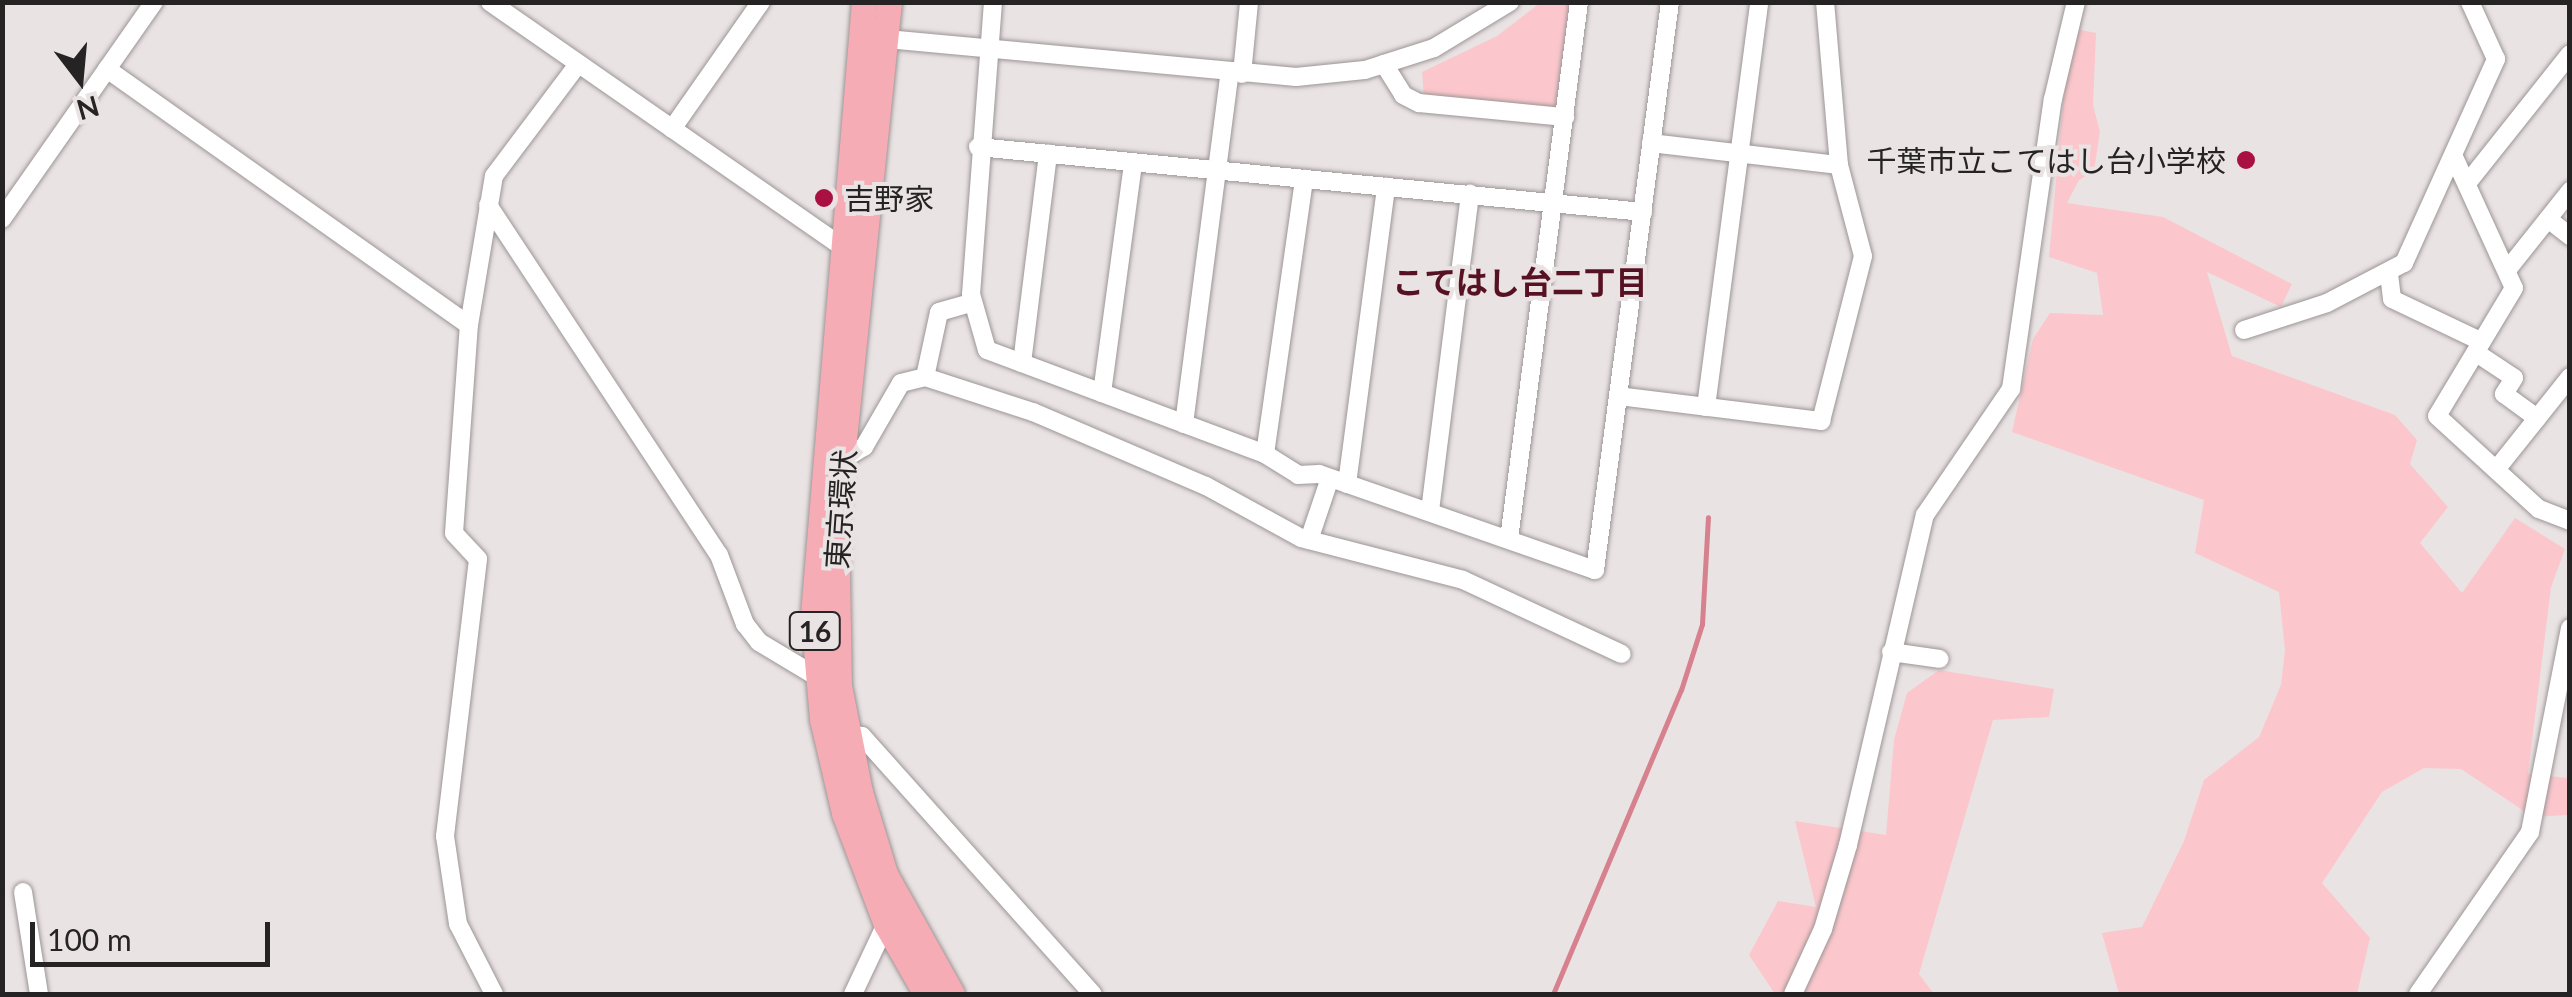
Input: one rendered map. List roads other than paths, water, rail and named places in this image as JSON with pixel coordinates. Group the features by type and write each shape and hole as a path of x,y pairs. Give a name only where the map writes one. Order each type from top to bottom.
{"highway":[{"name":"東京環状","path":"864,2 874,38"},
{"name":"東京環状","path":"889,2 874,38 853,254 815,557 818,678 844,812 886,924 926,994"},
{"name":"東京環状","path":"853,254 834,567 846,734 885,874 952,994"}],"street":[{"path":"2,219 154,2"},
{"path":"490,2 853,254"},
{"path":"672,129 762,2"},
{"path":"993,2 978,147 973,302 987,350 1266,454 1298,475 1339,481 1595,570 1670,2"},
{"path":"1184,424 1218,170 1249,2"},
{"path":"874,38 1296,77 1384,64 1451,40 1510,2"},
{"path":"1509,539 1580,2"},
{"path":"1706,407 1760,2"},
{"path":"1618,396 1821,421 1862,256 1839,166 1825,2"},
{"path":"1793,994 1823,929 1848,845 1926,515 2011,389 2053,99 2076,2"},
{"path":"2244,330 2389,274 2404,264 2496,59 2470,2"},
{"path":"2468,181 2570,54"},
{"path":"494,994 458,924 445,836 478,559 454,534 470,326 494,176 578,64"},
{"path":"1384,64 1403,96 1420,103 1564,117"},
{"path":"107,69 470,326"},
{"path":"1652,142 1839,166"},
{"path":"978,147 1643,212"},
{"path":"1022,363 1048,154"},
{"path":"2454,157 2514,288 2437,416 2499,466 2539,509 2568,518"},
{"path":"1102,393 1133,163"},
{"path":"1266,454 1304,178"},
{"path":"1309,540 1339,481 1386,186"},
{"path":"2508,268 2570,191"},
{"path":"1430,511 1470,194"},
{"path":"488,205 719,555 746,624 759,642 818,678"},
{"path":"2548,219 2570,236"},
{"path":"2389,274 2392,299 2479,348 2514,378 2504,394 2537,418"},
{"path":"925,377 940,312 973,302"},
{"path":"842,460 864,446 901,382 925,377 1033,412 1206,486 1309,540 1463,580 1622,654"},
{"path":"2499,466 2570,377"},
{"path":"2418,994 2530,832 2570,628"},
{"path":"1892,652 1940,659"},
{"path":"846,734 862,736 1093,994"},
{"path":"24,892 39,994"},
{"path":"853,994 886,924"}],"waterway":[{"path":"1553,994 1681,690 1702,624 1708,517"}],"place":[{"name":"千葉市立こてはし台小学校","path":"2246,160"},
{"name":"吉野家","path":"824,198"}],"district":[{"name":"こてはし台二丁目","path":"1520,282"}]}
